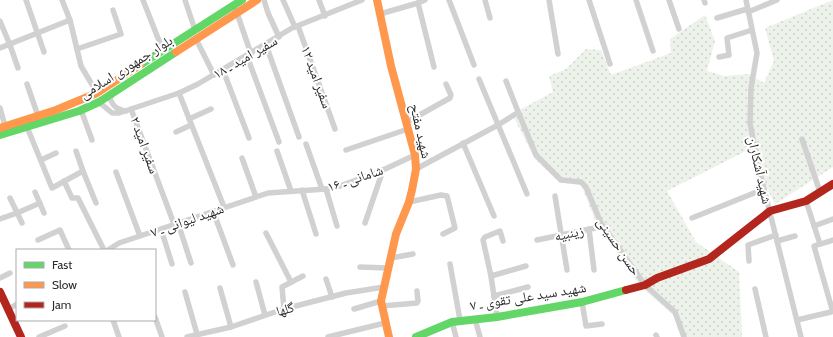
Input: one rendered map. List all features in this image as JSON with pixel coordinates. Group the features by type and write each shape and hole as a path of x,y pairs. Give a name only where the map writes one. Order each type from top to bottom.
{"street":[{"path":"26,0 44,52"},
{"path":"62,0 70,20 81,66 98,98 112,113 119,114 129,110"},
{"path":"143,0 163,50"},
{"path":"185,0 196,35 214,75"},
{"name":"بلوار جمهوری اسلامی","path":"235,9 242,0"},
{"name":"بلوار جمهوری اسلامی","path":"0,135 81,110 235,9 257,0"},
{"path":"264,0 279,37"},
{"name":"سفیر امید ۱۲","path":"283,0 297,26 335,129"},
{"path":"319,0 325,16"},
{"name":"سفیر امید ـ ۱۸","path":"129,110 178,94 223,70 297,26 362,0"},
{"name":"شهید مفتح","path":"377,0 391,66 415,155 416,169 409,202 396,234 381,304 389,337"},
{"path":"380,14 425,0"},
{"path":"449,0 474,65"},
{"path":"485,0 490,18"},
{"path":"549,0 558,54"},
{"path":"588,0 610,64"},
{"path":"636,0 653,51"},
{"path":"669,0 679,29"},
{"name":"شهید آشکاران","path":"746,0 757,53 751,88 750,123 758,165 801,337"},
{"path":"718,18 777,0"},
{"path":"418,3 434,67"},
{"path":"235,9 279,142"},
{"path":"77,49 121,34 113,10"},
{"path":"0,48 70,20"},
{"path":"0,21 18,68"},
{"path":"719,57 729,55 727,38 752,30"},
{"name":"بلوار جمهوری اسلامی","path":"3,127 72,104 113,93 163,50 196,35"},
{"path":"266,45 299,137"},
{"path":"223,70 249,138"},
{"path":"479,79 527,194"},
{"path":"416,169 498,125 517,113 519,114 506,81"},
{"path":"27,84 38,116"},
{"path":"346,150 408,126 450,98 452,95 446,84"},
{"path":"113,93 110,98 114,106 118,109 129,110"},
{"path":"178,94 224,207"},
{"path":"0,108 3,127"},
{"path":"176,132 211,109"},
{"path":"81,110 92,140"},
{"name":"سفیر امید ۲","path":"129,110 191,263"},
{"name":"حسن حسینی","path":"519,114 536,155 561,180 581,182 586,187 601,223 645,285 675,312 684,337"},
{"path":"27,127 52,188 83,171"},
{"path":"802,139 820,192"},
{"path":"463,143 494,216"},
{"path":"306,144 337,226"},
{"path":"277,150 291,191"},
{"path":"76,152 96,203"},
{"path":"41,160 56,153"},
{"name":"شامانی ـ ۱۶","path":"268,193 324,189 340,186 383,170 415,155"},
{"path":"242,158 256,197"},
{"path":"365,222 383,170"},
{"path":"116,172 140,236"},
{"path":"64,181 72,198 78,198 104,249"},
{"path":"770,212 806,201 833,184"},
{"path":"692,218 764,189"},
{"path":"302,190 316,234"},
{"path":"35,192 44,213"},
{"name":"شهید لیوانی ـ ۷","path":"110,249 119,243 268,193"},
{"path":"409,202 441,195 447,196 455,228 443,234"},
{"path":"555,196 567,270"},
{"path":"10,198 22,223"},
{"path":"806,201 820,244"},
{"path":"0,219 40,203"},
{"path":"213,211 233,265"},
{"name":"شهید سید علی تقوی ـ ۷","path":"416,337 460,320 497,317 582,302 645,285 709,259 770,212"},
{"path":"814,226 833,219"},
{"name":"زینبیه","path":"537,240 595,228 601,223"},
{"path":"161,229 172,264"},
{"path":"589,229 594,270"},
{"path":"38,240 60,230 68,249"},
{"path":"497,317 484,239 500,231 503,241"},
{"path":"266,233 291,282"},
{"path":"749,261 748,245 776,235"},
{"path":"777,241 795,236"},
{"path":"797,320 831,312 832,309 814,246 833,240"},
{"path":"119,243 122,249"},
{"path":"391,258 413,254"},
{"path":"450,264 460,320"},
{"path":"491,276 526,266"},
{"path":"360,267 388,268"},
{"path":"0,278 10,273"},
{"path":"284,309 282,287 304,276"},
{"path":"326,279 332,296"},
{"path":"256,282 265,315"},
{"name":"گلها","path":"187,337 231,327 284,309 332,296 384,287"},
{"path":"494,296 528,287"},
{"path":"220,288 231,327"},
{"path":"755,289 766,337"},
{"path":"354,308 381,304 417,303 417,291"},
{"path":"185,292 197,334"},
{"path":"1,295 9,309 21,337"},
{"path":"582,302 586,326 602,324"},
{"path":"9,309 16,305"},
{"path":"475,319 480,337"},
{"path":"113,321 119,337"},
{"path":"156,321 162,337"},
{"path":"452,322 456,337"},
{"path":"328,337 385,323"},
{"path":"39,337 64,326"}],"shaded area":[{"path":"833,0 833,167 775,204 748,150 667,191 696,242 739,272 742,337 681,337 674,316 640,286 596,222 581,185 559,182 535,159 512,114 553,92 549,76 566,69 586,49 601,50 611,75 671,53 670,39 705,15 715,41 707,71 724,76 748,74 764,83 774,61 765,28"}],"traffic: fast":[{"path":"140,65 242,0"},
{"path":"0,135 79,111 99,102 176,52"},
{"path":"416,337 452,322 497,317 582,302 626,290"}],"traffic: slow":[{"path":"176,52 257,0"},
{"path":"377,0 391,66 415,155 416,169 409,202 396,234 381,301 389,337"},
{"path":"0,128 56,110 97,93 140,65"}],"traffic: jam":[{"path":"626,290 645,285 657,278 709,259 770,211 806,201 833,184"},
{"path":"0,292 21,337"}]}
